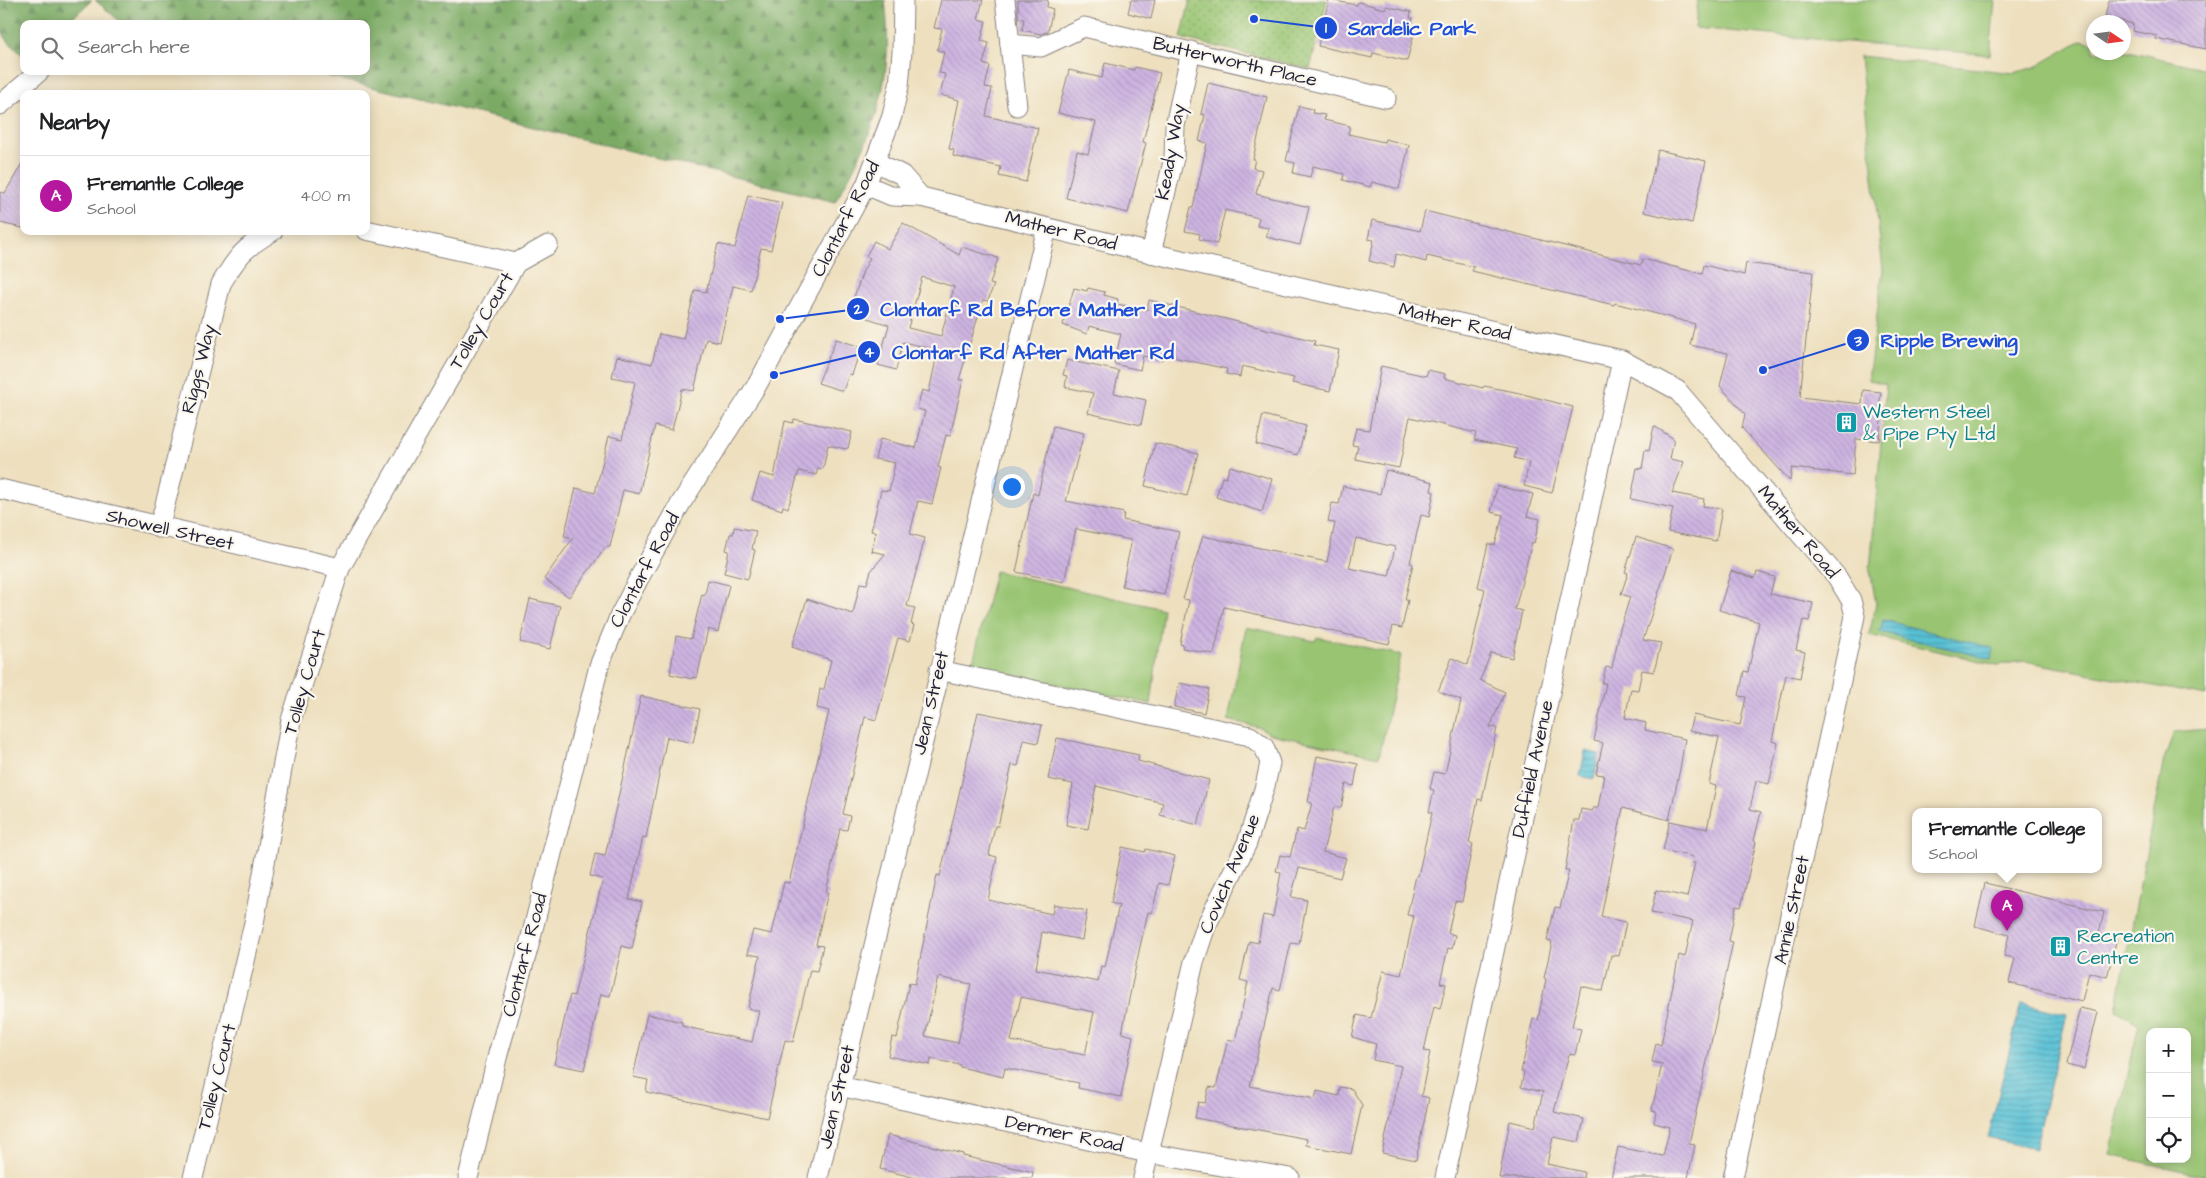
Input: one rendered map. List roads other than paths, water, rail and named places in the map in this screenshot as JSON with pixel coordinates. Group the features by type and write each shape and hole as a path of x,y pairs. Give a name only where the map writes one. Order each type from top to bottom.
{"street":[{"name":"Clontarf Road","path":"468,1178 498,1054 528,949 599,666 620,615 639,578 681,503 757,385 866,185 892,116 899,86 903,0"},
{"path":"1005,0 1017,106"},
{"name":"Butterworth Place","path":"1010,44 1041,47 1084,27 1386,98"},
{"name":"Keady Way","path":"1151,253 1174,158 1175,126 1191,51"},
{"path":"0,105 35,75"},
{"path":"876,162 902,175 921,197"},
{"name":"Mather Road","path":"866,185 892,196 921,197 1151,253 1622,360 1676,390 1837,576 1851,600 1855,616 1850,641"},
{"name":"Jean Street","path":"818,1178 1047,228"},
{"path":"370,231 516,263"},
{"name":"Riggs Way","path":"159,528 221,284 233,263 249,245 266,235"},
{"name":"Tolley Court","path":"193,1178 254,923 291,720 340,568 516,263 548,245"},
{"name":"Duffield Avenue","path":"1444,1178 1622,360"},
{"name":"Showell Street","path":"0,489 159,528 340,568"},
{"name":"Annie Street","path":"1733,1178 1850,641"},
{"name":"Covich Avenue","path":"939,670 1250,736 1264,747 1270,763 1266,786 1247,843 1206,926 1194,962 1143,1178"},
{"name":"Dermer Road","path":"839,1086 1148,1153 1290,1178"}],"water":[{"path":"1883,620 1993,648 1991,659 1880,632"},
{"path":"1585,751 1599,754 1594,779 1580,776"},
{"path":"2021,1003 2067,1014 2035,1149 1988,1138"}],"place":[{"name":"Sardelic Park","path":"1254,19"},
{"name":"Clontarf Rd Before Mather Rd","path":"780,319"},
{"name":"Ripple Brewing","path":"1763,370"},
{"name":"Clontarf Rd After Mather Rd","path":"774,375"},
{"name":"Western Steel & Pipe Pty Ltd","path":"1847,423"},
{"name":"Fremantle College","path":"2007,931"},
{"name":"Recreation Centre","path":"2061,947"}]}
